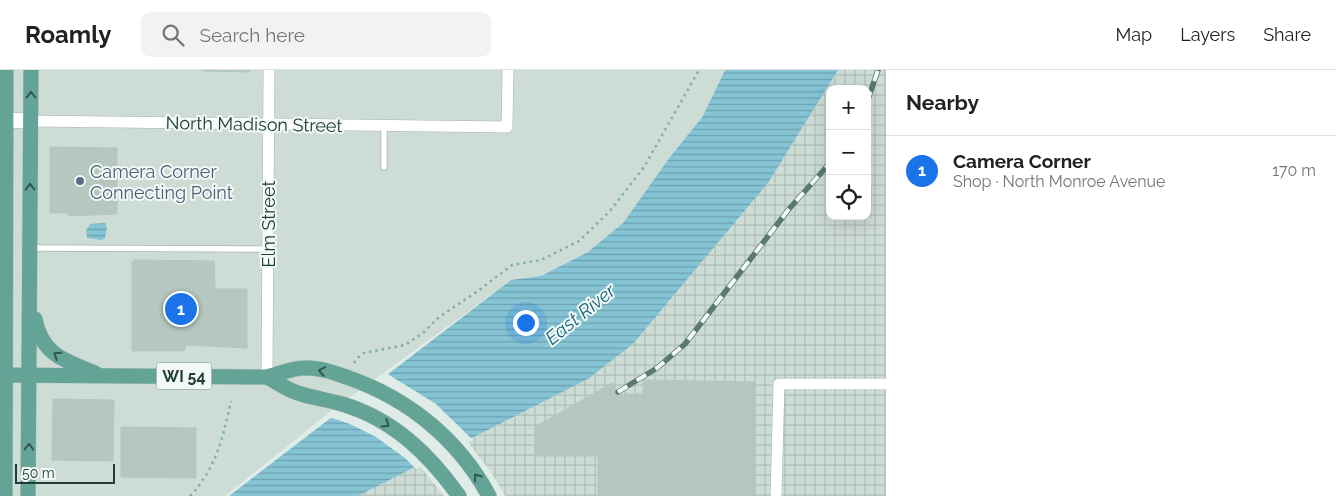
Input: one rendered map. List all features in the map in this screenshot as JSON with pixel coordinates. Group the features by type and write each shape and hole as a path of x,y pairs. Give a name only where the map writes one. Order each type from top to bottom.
{"main road":[{"path":"5,496 3,446 3,120 6,70"},
{"path":"28,496 31,248 30,70"},
{"name":"North Madison Street","path":"3,120 30,120"},
{"path":"30,299 39,335 44,346 59,357 101,376"},
{"name":"WI 54","path":"29,376 267,377 304,368 323,370 368,385 428,421 463,459 489,496"},
{"path":"3,375 29,376"},
{"name":"WI 54","path":"267,377 299,394 342,404 377,418 411,441 443,473 459,496"}],"street":[{"name":"Elm Street","path":"267,377 269,70"},
{"name":"North Madison Street","path":"30,120 507,127 508,70"},
{"path":"776,496 779,384 886,384"}],"lane":[{"path":"384,126 384,167"},
{"path":"31,248 268,249"}],"path":[{"path":"354,363 364,353 405,345 424,332 438,317 478,291 512,265 541,260 579,241 610,212 644,166 699,70"},
{"path":"190,496 204,480 217,456 231,401"}],"shaded area":[{"path":"0,70 725,70 703,116 670,157 623,223 588,252 541,276 511,280 327,414 225,496 0,496"},
{"path":"838,70 886,70 886,496 505,496 493,475 467,441 588,379 633,344 768,183 826,89 826,220 871,220 871,85 829,85"},
{"path":"419,465 444,496 358,496"}],"water":[{"name":"East River","path":"725,70 838,70 829,85 826,85 826,89 768,183 633,344 588,379 358,496 229,496 511,280 541,276 588,252 623,223 670,157 703,116"},
{"path":"105,223 107,227 105,238 102,240 87,238 86,231 90,224"}],"pier":[{"path":"386,373 436,404 473,440 416,469 405,458 376,437 350,424 329,417"}],"building":[{"path":"250,70 250,72 203,71"},
{"path":"50,147 117,148 117,214 68,216 68,213 50,213"},
{"path":"134,260 214,261 215,289 247,289 247,348 186,345 184,351 132,351 132,262"},
{"path":"643,380 755,382 754,496 598,496 598,456 535,456 535,427 612,383 619,394 643,394"},
{"path":"53,399 114,400 113,461 52,460"},
{"path":"121,427 196,428 196,478 121,477"}],"railway":[{"path":"871,90 878,70"},
{"path":"618,392 657,368 685,344 789,209 826,167"}],"place":[{"name":"Camera Corner Connecting Point","path":"80,181"},
{"name":"Camera Corner","path":"181,309"}]}
